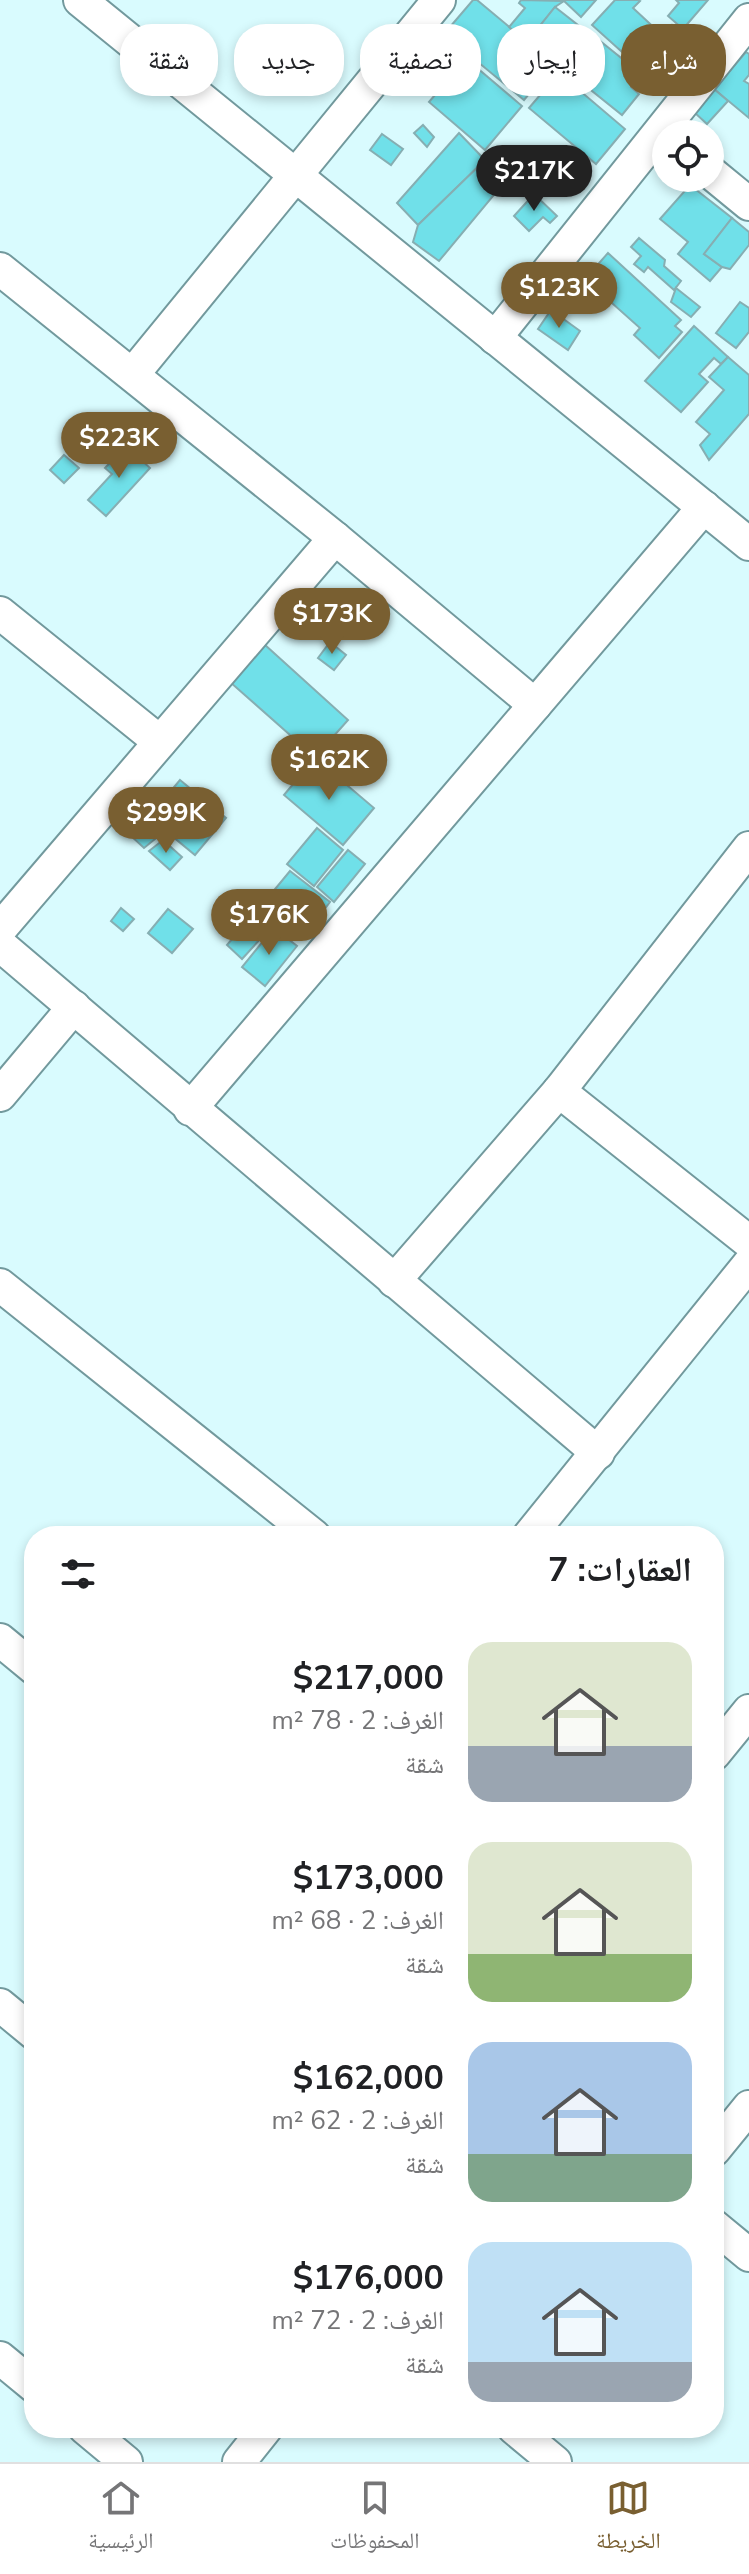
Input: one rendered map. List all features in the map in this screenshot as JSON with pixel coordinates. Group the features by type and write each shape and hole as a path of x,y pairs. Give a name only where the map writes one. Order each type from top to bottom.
{"street":[{"path":"133,374 439,0"},
{"path":"98,5 295,176 749,544"},
{"path":"674,120 749,20"},
{"path":"495,338 652,147"},
{"path":"724,183 749,204"},
{"path":"0,269 335,538 535,705"},
{"path":"190,1109 704,507"},
{"path":"0,929 335,538"},
{"path":"0,613 160,742"},
{"path":"394,1281 559,1091 743,868"},
{"path":"0,945 598,1453"},
{"path":"0,1095 74,1007"},
{"path":"559,1091 749,1242"},
{"path":"537,1526 749,1264"},
{"path":"0,1285 301,1526"},
{"path":"0,1640 24,1660"},
{"path":"724,1742 749,1711"},
{"path":"0,2005 24,2025"},
{"path":"724,2138 749,2107"},
{"path":"724,2234 749,2255"},
{"path":"0,2358 24,2378"},
{"path":"97,2438 126,2462"},
{"path":"239,2462 258,2438"},
{"path":"526,2438 555,2462"}],"building":[{"path":"473,0 477,0 506,24 497,24 497,78 481,65 481,24 453,24"},
{"path":"521,0 564,1 541,24 512,24 525,8 519,3"},
{"path":"563,0 596,0 581,17"},
{"path":"615,0 638,0 633,8 650,24 621,24 621,51 605,37 605,24 593,24"},
{"path":"676,0 708,0 687,24 677,24 668,16 679,3"},
{"path":"555,7 577,24 541,24"},
{"path":"605,45 621,58 621,96 637,96 622,115 598,96 605,96"},
{"path":"746,52 749,54 749,75 744,81 749,84 749,118 722,96 726,96 726,75"},
{"path":"481,71 497,85 497,96 510,96 522,106 485,150 429,102 434,96 481,96"},
{"path":"539,96 586,96 625,129 596,164 529,108"},
{"path":"708,96 722,96 728,101 711,120 703,120 695,113"},
{"path":"423,125 434,137 427,147 414,133"},
{"path":"459,133 485,160 418,225 397,203"},
{"path":"382,134 403,149 391,165 370,150"},
{"path":"485,160 508,178 439,261 413,242 418,225"},
{"path":"684,192 699,192 732,218 704,254 722,267 710,281 678,254 688,242 660,219"},
{"path":"534,194 557,216 550,223 543,217 529,231 514,216"},
{"path":"732,218 749,232 749,245 730,269 704,254"},
{"path":"639,238 665,260 664,266 681,281 674,290 648,267 644,272 634,264 641,256 631,247"},
{"path":"608,253 681,320 675,326 682,332 659,358 634,335 640,328 585,279"},
{"path":"676,288 700,307 691,317 671,302"},
{"path":"740,302 749,308 749,332 736,348 716,333"},
{"path":"551,310 580,331 568,350 538,329"},
{"path":"694,326 728,357 721,364 714,358 699,374 708,382 681,412 645,381"},
{"path":"728,357 749,375 749,414 709,460 700,445 710,434 696,422 724,390 709,377"},
{"path":"126,446 150,468 106,516 88,500 112,474 105,468"},
{"path":"64,455 79,468 64,483 50,470"},
{"path":"330,642 346,655 334,670 318,658"},
{"path":"264,644 348,720 315,757 230,682"},
{"path":"315,758 374,808 343,845 284,795"},
{"path":"180,780 226,818 195,855 149,817"},
{"path":"145,818 160,835 144,848 131,836"},
{"path":"317,828 343,850 314,886 287,864"},
{"path":"163,840 182,857 170,870 149,851"},
{"path":"348,850 365,864 334,902 317,887"},
{"path":"290,871 330,902 302,939 261,906"},
{"path":"121,908 134,919 123,931 111,921"},
{"path":"168,909 193,929 172,953 148,933"},
{"path":"256,911 273,925 242,959 227,945"},
{"path":"274,928 297,946 265,986 242,967"}]}
